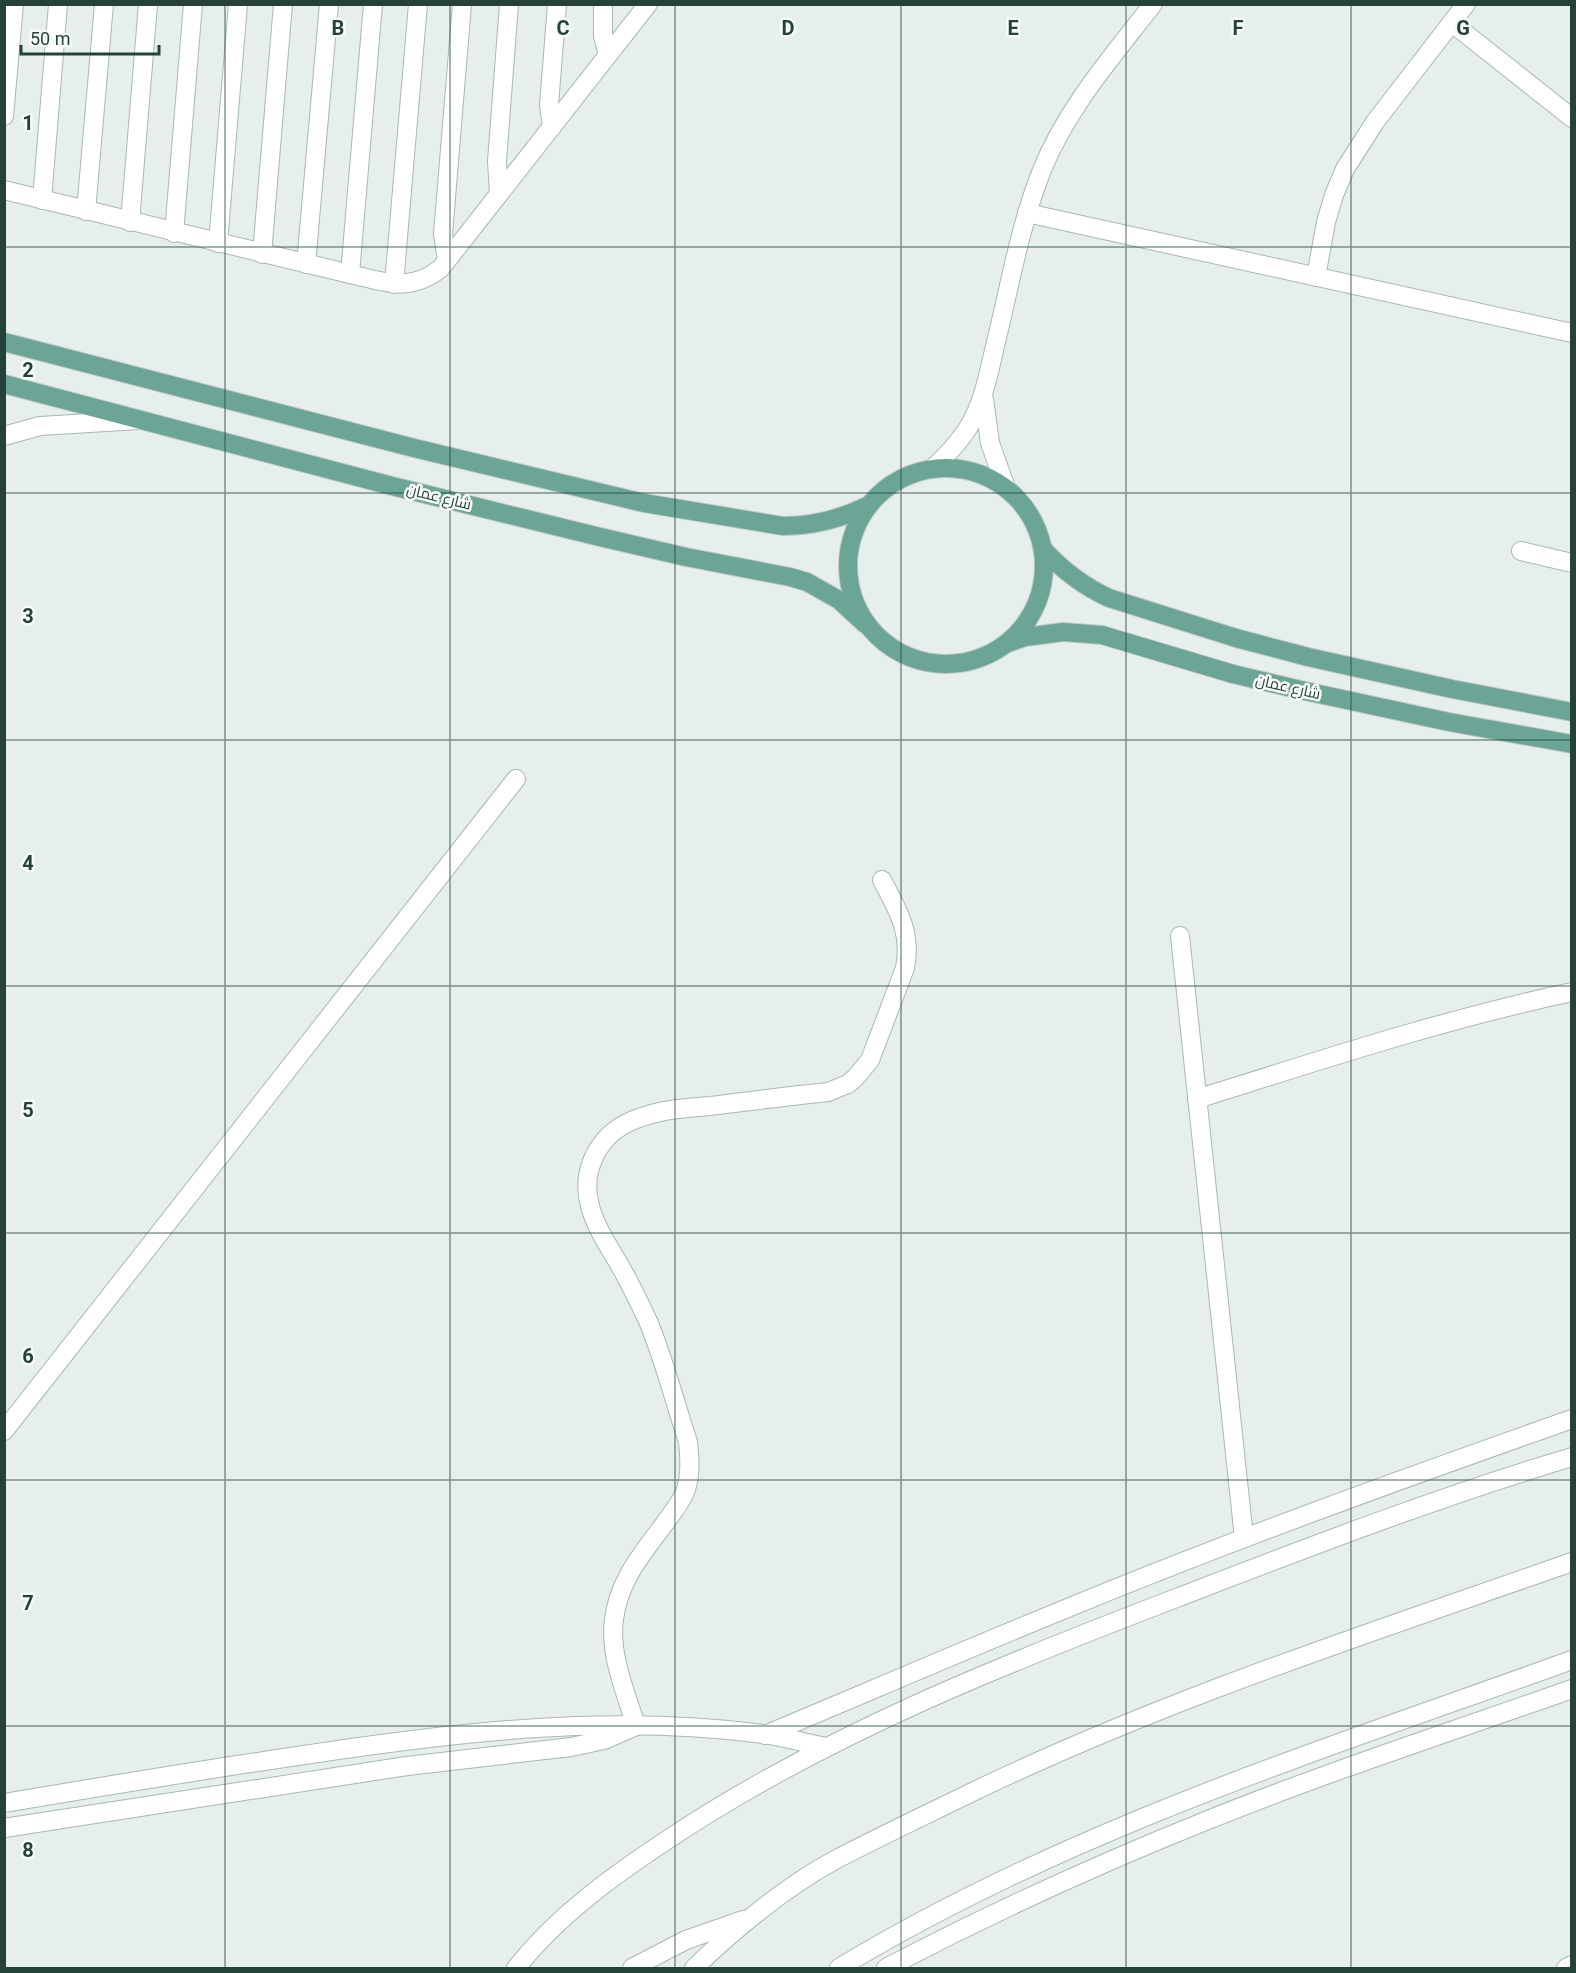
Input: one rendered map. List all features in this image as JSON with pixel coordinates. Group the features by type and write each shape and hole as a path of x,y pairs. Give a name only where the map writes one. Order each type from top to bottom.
{"main road":[{"path":"4,342 414,448 686,511 783,526 798,526 842,517 869,505"},
{"name":"شارع عمان","path":"4,384 392,486 686,557 790,577 807,582 831,595 866,624"},
{"path":"952,468 971,471 990,478 1006,488 1020,501 1030,515 1043,549 1045,570 1034,611 1007,643 987,655 966,663 943,664 921,661 900,653 881,640 866,624 855,605 849,585 847,564 850,543 869,505 897,481 914,473 932,469 952,468"},
{"path":"1043,549 1067,573 1109,598 1236,638 1380,674 1572,712"},
{"name":"شارع عمان","path":"1007,643 1044,633 1102,635 1233,674 1305,691 1449,722 1572,744"}],"street":[{"path":"4,116 14,4"},
{"path":"42,200 58,4"},
{"path":"86,211 104,4"},
{"path":"130,222 148,4"},
{"path":"174,233 194,4"},
{"path":"218,243 238,4"},
{"path":"262,254 283,4"},
{"path":"306,264 329,4"},
{"path":"350,274 373,4"},
{"path":"394,284 418,4"},
{"path":"447,260 443,234 462,4"},
{"path":"499,194 497,161 509,4"},
{"path":"552,127 549,105 557,4"},
{"path":"603,4 603,36 608,55"},
{"path":"4,190 174,233 394,284 414,283 441,268 648,4"},
{"path":"932,469 958,443 968,428 983,394 1027,213 1049,154 1077,104 1153,4"},
{"path":"1316,277 1326,222 1334,195 1346,169 1375,122 1466,4"},
{"path":"1452,23 1572,118"},
{"path":"1027,213 1572,333"},
{"path":"983,394 990,443 1006,488"},
{"path":"4,436 40,426 141,420"},
{"path":"1521,551 1572,563"},
{"path":"4,1431 516,779"},
{"path":"636,1726 616,1658 613,1639 616,1603 634,1564 680,1502 688,1481 690,1456 688,1442 650,1326 632,1288 597,1228 592,1214 588,1185 589,1171 601,1144 624,1124 638,1118 668,1111 828,1092 848,1084 856,1077 864,1069 874,1051 908,954 908,939 904,925 882,880"},
{"path":"1180,936 1244,1538"},
{"path":"1197,1099 1407,1034 1481,1013 1572,992"},
{"path":"765,1735 1059,1611 1244,1538 1572,1419"},
{"path":"516,1968 567,1914 648,1853 705,1814 826,1747 1060,1642 1363,1527 1572,1457"},
{"path":"694,1968 751,1918 789,1889 832,1862 997,1780 1169,1706 1572,1562"},
{"path":"839,1968 978,1892 1108,1831 1226,1784 1572,1660"},
{"path":"886,1968 1043,1890 1209,1819 1572,1689"},
{"path":"4,1828 407,1766 571,1747 604,1740 636,1726"},
{"path":"4,1803 123,1782 387,1742 509,1729 636,1726 718,1729 765,1735 826,1747"},
{"path":"632,1968 686,1940 751,1918"},
{"path":"1566,1968 1572,1965"}]}
